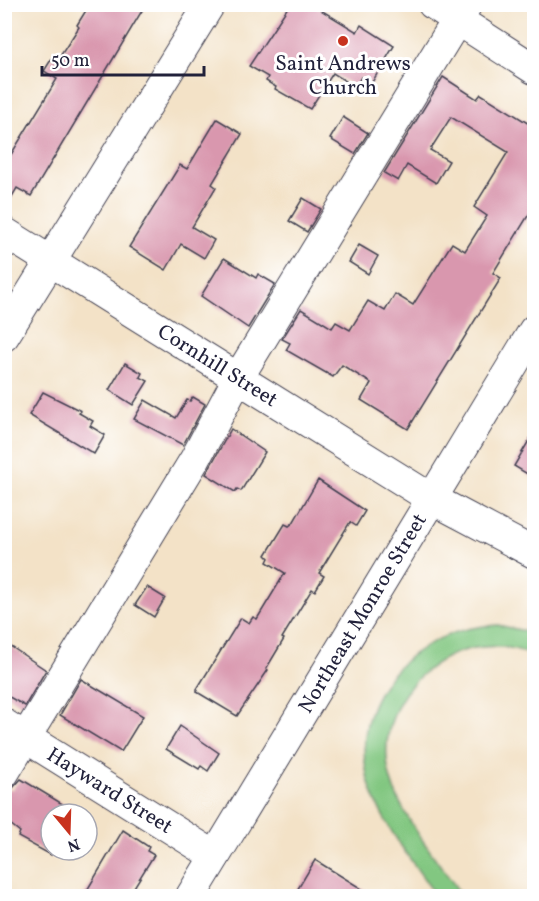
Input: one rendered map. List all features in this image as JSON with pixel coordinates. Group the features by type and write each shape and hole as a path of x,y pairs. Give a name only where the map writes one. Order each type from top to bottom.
{"street":[{"path":"4,336 210,4"},
{"path":"4,773 15,731 195,459 238,378 452,10 534,69"},
{"name":"Cornhill Street","path":"4,232 432,499 534,553"},
{"name":"Northeast Monroe Street","path":"191,897 534,330"},
{"name":"Hayward Street","path":"15,731 215,856"}],"green space":[{"path":"498,625 534,633 534,656 504,647 475,648 448,657 424,673 405,695 392,720 387,749 391,780 396,794 422,840 462,896 436,896 399,843 376,801 370,786 364,754 367,725 376,698 392,674 413,654 439,639 467,629"}],"building":[{"path":"90,4 146,4 31,196 17,188 4,210 4,166 57,79 44,71 54,55 59,58 79,27 77,25"},
{"path":"290,4 311,4 357,32 361,25 394,46 371,84 361,77 355,87 333,73 310,109 275,89 276,87 266,81 268,77 249,66"},
{"path":"443,77 477,99 481,94 534,127 534,206 493,273 501,278 408,429 361,400 371,383 342,365 333,377 286,350 290,343 282,339 301,309 332,328 336,322 350,330 368,301 385,311 395,294 413,305 452,243 465,251 487,216 474,207 508,152 451,117 430,150 449,161 436,183 407,165 398,181 384,173"},
{"path":"343,117 368,133 355,154 330,139"},
{"path":"217,119 242,134 212,184 216,187 192,227 214,240 204,258 181,244 166,270 129,247 180,165 187,169"},
{"path":"303,198 321,209 307,232 289,221"},
{"path":"359,245 378,256 368,274 349,262"},
{"path":"224,258 256,278 258,274 275,284 248,328 201,296"},
{"path":"125,363 142,373 140,377 148,381 133,405 109,390"},
{"path":"43,392 81,411 79,413 93,421 90,426 105,435 94,454 29,415"},
{"path":"193,397 205,404 183,445 134,419 145,400 176,418 187,400 190,401"},
{"path":"231,429 265,452 241,491 237,489 235,492 206,474"},
{"path":"534,432 534,478 514,466"},
{"path":"318,480 365,511 356,526 350,522 319,573 324,576 315,591 312,589 282,638 284,639 266,669 268,670 237,716 197,692 197,689 241,618 249,623 253,617 257,619 285,573 267,562 269,558 266,555 285,524 289,526 293,523"},
{"path":"147,587 165,598 154,617 135,605"},
{"path":"4,642 46,670 25,706 4,694"},
{"path":"81,679 143,716 121,752 60,715"},
{"path":"180,726 219,753 208,771 201,766 199,769 166,749"},
{"path":"21,779 59,802 39,802 39,848 18,837 20,832 4,819 4,790 12,789"},
{"path":"123,830 149,847 147,851 154,855 128,897 83,897"},
{"path":"315,860 375,897 293,897"}],"place":[{"name":"Saint Andrews Church","path":"343,41"}]}
